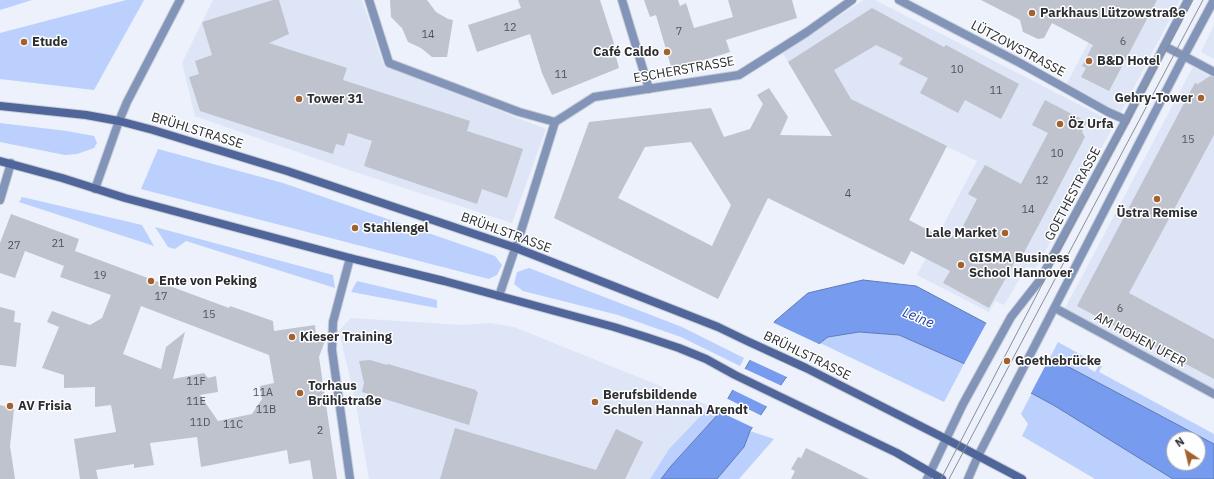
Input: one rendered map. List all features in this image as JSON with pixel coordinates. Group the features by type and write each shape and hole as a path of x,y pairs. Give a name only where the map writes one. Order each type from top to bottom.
{"main road":[{"name":"BRÜHLSTRASSE","path":"0,106 86,115 119,121 286,171 516,248 747,340 946,438 1022,479"},
{"path":"0,160 137,202 444,281 614,327 679,348 706,359 735,375 897,453 929,476 942,479"}],"street":[{"path":"95,189 119,121 135,86 180,0"},
{"path":"369,0 389,63 519,112 555,122 516,248 499,296"},
{"path":"622,0 649,89"},
{"name":"ESCHERSTRASSE","path":"555,122 594,97 739,75 807,32 852,0"},
{"name":"LÜTZOWSTRASSE","path":"899,0 1020,63 1108,112 1126,120"},
{"name":"GOETHESTRASSE","path":"929,476 946,438 1011,317 1040,280 1126,120 1188,0"},
{"path":"968,479 978,456 1214,0"},
{"path":"1164,46 1214,72"},
{"path":"0,200 11,163"},
{"path":"350,258 333,322 332,350 350,479"},
{"name":"AM HOHEN UFER","path":"1055,308 1214,394"}],"shaded area":[{"path":"0,0 32,0 0,10"},
{"path":"126,0 144,0 94,90 0,79 0,33"},
{"name":"Tower 31","path":"213,0 362,0 384,66 546,129 512,223 346,169 195,116 182,63"},
{"path":"864,0 875,0 1115,123 1035,270 1027,266 1004,305 995,301 989,312 917,275 977,161 851,99 832,136 782,52"},
{"path":"1111,0 1180,0 1120,114 1066,85"},
{"path":"1214,25 1214,59 1201,52"},
{"path":"1193,67 1214,79 1214,391 1064,310"},
{"path":"0,123 67,131 94,136 97,143 94,148 77,154 65,155 0,142"},
{"path":"158,149 283,183 495,256 502,265 497,275 489,279 141,189"},
{"path":"22,197 142,225 154,246 19,202"},
{"path":"155,227 333,275 335,288 186,241 175,249 168,247"},
{"path":"529,268 682,327 744,358 740,366 681,337 618,315 523,291 514,284 517,272"},
{"path":"357,281 437,300 437,308 351,292"},
{"name":"Berufsbildende Schulen Hannah Arendt","path":"351,318 462,325 490,323 514,327 710,406 669,449 650,479 369,479 355,399 339,331"},
{"path":"859,332 899,335 964,364 944,402 820,343 828,337"},
{"path":"1058,342 1092,361 1088,368 1095,372 1099,365 1102,366 1099,372 1214,434 1214,479 1095,479 1022,436 1028,424 1021,414"},
{"path":"710,406 720,412 661,479 650,479 669,449"},
{"path":"750,431 774,439 739,479 717,479 744,447"}],"water":[{"name":"Leine","path":"863,280 916,286 1189,431 1166,431 1166,471 1206,471 1206,440 1214,444 1214,479 1173,479 1033,394 899,335 859,332 828,337 820,343 785,379 750,431 744,447 717,479 661,479 720,412 775,321 808,293"}],"pier":[{"path":"772,322 821,345 789,378 748,359"},
{"path":"987,322 1051,355 1030,395 963,366"},
{"path":"743,368 782,386 768,407 731,389"},
{"path":"726,398 762,416 754,428 718,411"}],"building":[{"name":"Tower 31","path":"273,0 279,0 289,34 269,43 347,68 343,80 470,121 467,131 523,149 507,198 482,189 477,204 364,166 372,141 348,133 344,146 336,144 333,154 200,111 189,77 199,74 195,61 212,55 202,22"},
{"path":"390,0 427,0 436,12 448,19 453,20 447,57 432,57 421,48 408,42 402,28 391,17"},
{"path":"518,0 600,0 618,56 616,57 619,68 552,95 542,73 530,34 477,52 468,25 521,8"},
{"path":"644,0 678,0 680,6 686,3 694,28 733,17 728,0 792,0 797,18 726,40 730,52 672,70 656,15 650,17"},
{"path":"981,0 1157,0 1109,91 1081,77 1086,68 1082,66 1093,45 1052,23 1044,38 1038,39 1023,32 1020,20"},
{"path":"872,8 944,47 946,45 1019,84 1001,119 965,100 958,113 920,93 928,78 899,64 903,58 876,45 834,70 851,99 947,146 909,220 939,236 942,230 957,238 977,199 968,194 985,165 1021,184 1048,133 1032,125 1045,100 1087,122 1082,132 1085,137 1052,200 1020,260 1017,258 989,308 943,283 950,271 911,251 904,265 768,198 718,299 554,218 589,122 711,108 724,137 750,129 763,104 757,95 769,88 788,117 780,135 832,136 788,62","holes":["691,142 731,205 712,246 618,198 645,147"]},
{"path":"1210,76 1214,77 1214,135 1129,293 1214,339 1214,379 1077,306 1195,83 1198,84"},
{"path":"11,214 79,239 75,251 229,308 230,306 273,321 274,331 315,325 316,337 325,341 319,357 337,479 313,479 310,460 289,464 287,450 201,467 197,437 150,443 154,465 134,468 134,464 96,470 98,479 80,479 74,439 116,432 111,405 95,407 95,387 64,388 64,375 42,368 59,327 47,322 52,311 90,325 102,318 111,295 60,277 64,266 25,251 15,278 0,273 0,243","holes":["141,306 269,355 274,383 260,386 262,399 252,414 218,421 200,395 218,392 216,376 208,378 204,373 173,379 185,332 166,347 161,369 123,354"]},
{"path":"0,307 15,311 14,322 21,323 16,367 0,365"},
{"path":"370,360 476,390 478,392 469,425 362,392 364,383 359,361"},
{"path":"0,405 14,409 10,446 15,479 0,479"},
{"path":"455,428 596,470 616,429 643,442 625,479 440,479"},
{"path":"806,448 869,479 791,479 795,471 791,469 798,457 801,458"}],"tram line":[{"path":"941,479 1097,179 1193,0"},
{"path":"949,479 1203,0"}],"place":[{"name":"Parkhaus Lützowstraße","path":"1032,13"},
{"name":"Etude","path":"24,42"},
{"name":"Café Caldo","path":"667,52"},
{"name":"B&D Hotel","path":"1089,61"},
{"name":"Gehry-Tower","path":"1201,98"},
{"name":"Tower 31","path":"299,99"},
{"name":"Öz Urfa","path":"1060,124"},
{"name":"Üstra Remise","path":"1157,199"},
{"name":"Stahlengel","path":"355,228"},
{"name":"Lale Market","path":"1005,233"},
{"name":"GISMA Business School Hannover","path":"961,265"},
{"name":"Ente von Peking","path":"151,281"},
{"name":"Kieser Training","path":"292,337"},
{"name":"Goethebrücke","path":"1007,361"},
{"name":"Torhaus Brühlstraße","path":"300,393"},
{"name":"Berufsbildende Schulen Hannah Arendt","path":"595,402"},
{"name":"AV Frisia","path":"10,406"}]}
